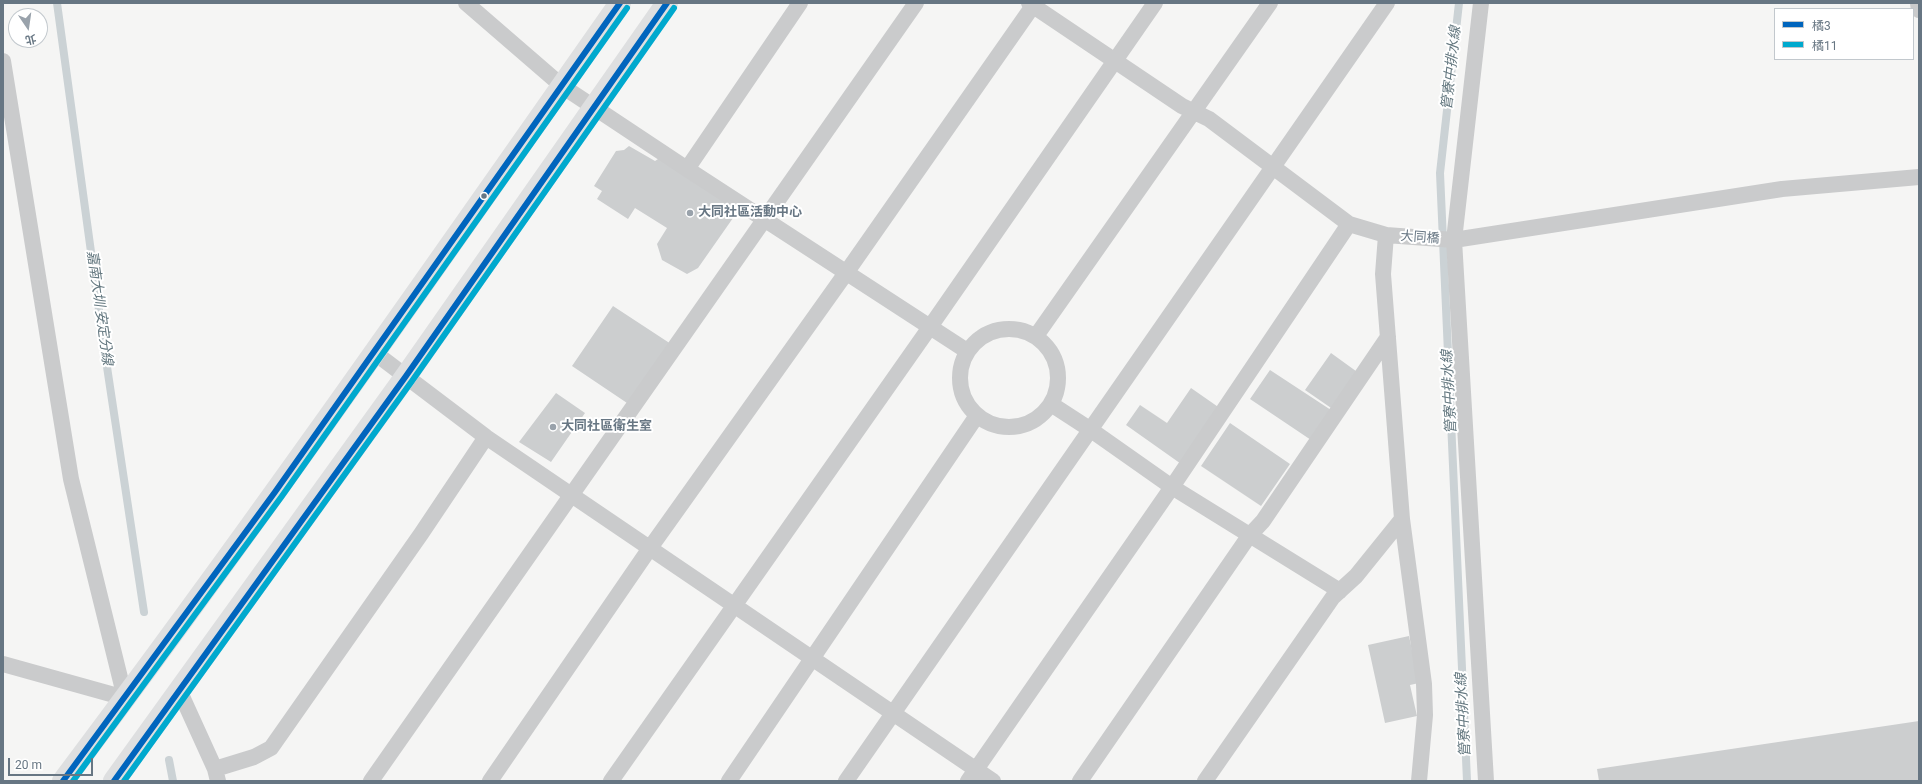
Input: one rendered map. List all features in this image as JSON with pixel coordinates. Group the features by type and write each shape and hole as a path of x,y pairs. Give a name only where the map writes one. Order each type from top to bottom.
{"main road":[{"path":"63,781 125,698 375,353 620,3"},
{"path":"114,781 180,692 406,376 667,3"}],"lane":[{"path":"466,3 562,86 967,351"},
{"path":"687,169 800,3"},
{"path":"371,781 916,3"},
{"path":"611,781 733,605 930,327 1155,3"},
{"path":"1036,336 1270,3"},
{"path":"846,781 1388,3"},
{"path":"1481,3 1454,240 1486,781"},
{"path":"1918,3 1919,10"},
{"path":"490,781 650,548 846,273 1032,4 1182,106 1210,119 1349,224 1172,487 972,775"},
{"path":"3,61 71,480 125,698 3,664"},
{"name":"大同橋","path":"1349,224 1386,235 1454,240 1782,189 1919,177"},
{"path":"1386,235 1383,274 1402,519 1424,684 1425,715 1419,781"},
{"path":"1013,328 1036,336 1053,352 1059,374 1057,391 1051,404 1041,417 1016,427 995,426 976,417 965,400 959,379 967,351 987,334 1013,328"},
{"path":"1080,781 1249,536 1263,521 1388,337"},
{"path":"375,353 486,437 893,712 972,775 993,781"},
{"path":"1051,404 1172,487 1340,591"},
{"path":"729,781 976,417"},
{"path":"180,692 217,775 271,748 421,534 486,437"},
{"path":"1205,781 1333,597 1356,576 1402,519"}],"building":[{"name":"大同社區活動中心","path":"629,146 655,161 664,155 740,208 698,268 687,274 662,260 657,244 667,228 635,208 628,219 597,199 602,191 594,186 616,151 624,150"},
{"path":"613,306 671,344 630,405 572,366"},
{"path":"1331,353 1360,374 1334,410 1305,390"},
{"path":"1270,370 1334,412 1314,442 1250,399"},
{"path":"1191,388 1224,411 1184,466 1126,425 1140,405 1167,423"},
{"name":"大同社區衛生室","path":"556,393 585,413 551,462 519,442"},
{"path":"1230,423 1290,464 1261,506 1201,466"},
{"path":"1409,636 1419,683 1410,685 1417,716 1385,723 1368,645"},
{"path":"1919,721 1919,780 1599,781 1597,769"}],"waterway":[{"name":"嘉南大圳 安定分線","path":"57,3 104,347 144,612"},
{"name":"管寮中排水線","path":"1459,3 1440,173 1467,781"},
{"name":"嘉南大圳 安定分線","path":"169,760 173,781"}],"transit line":[{"name":"橘3","path":"63,781 275,492 620,3"},
{"name":"橘3","path":"114,781 406,376 667,3"},
{"name":"橘11","path":"73,781 282,496 627,8"},
{"name":"橘11","path":"124,781 412,381 674,8"}],"place":[{"name":"大同社區活動中心","path":"690,213"},
{"name":"大同社區衛生室","path":"553,427"}]}
